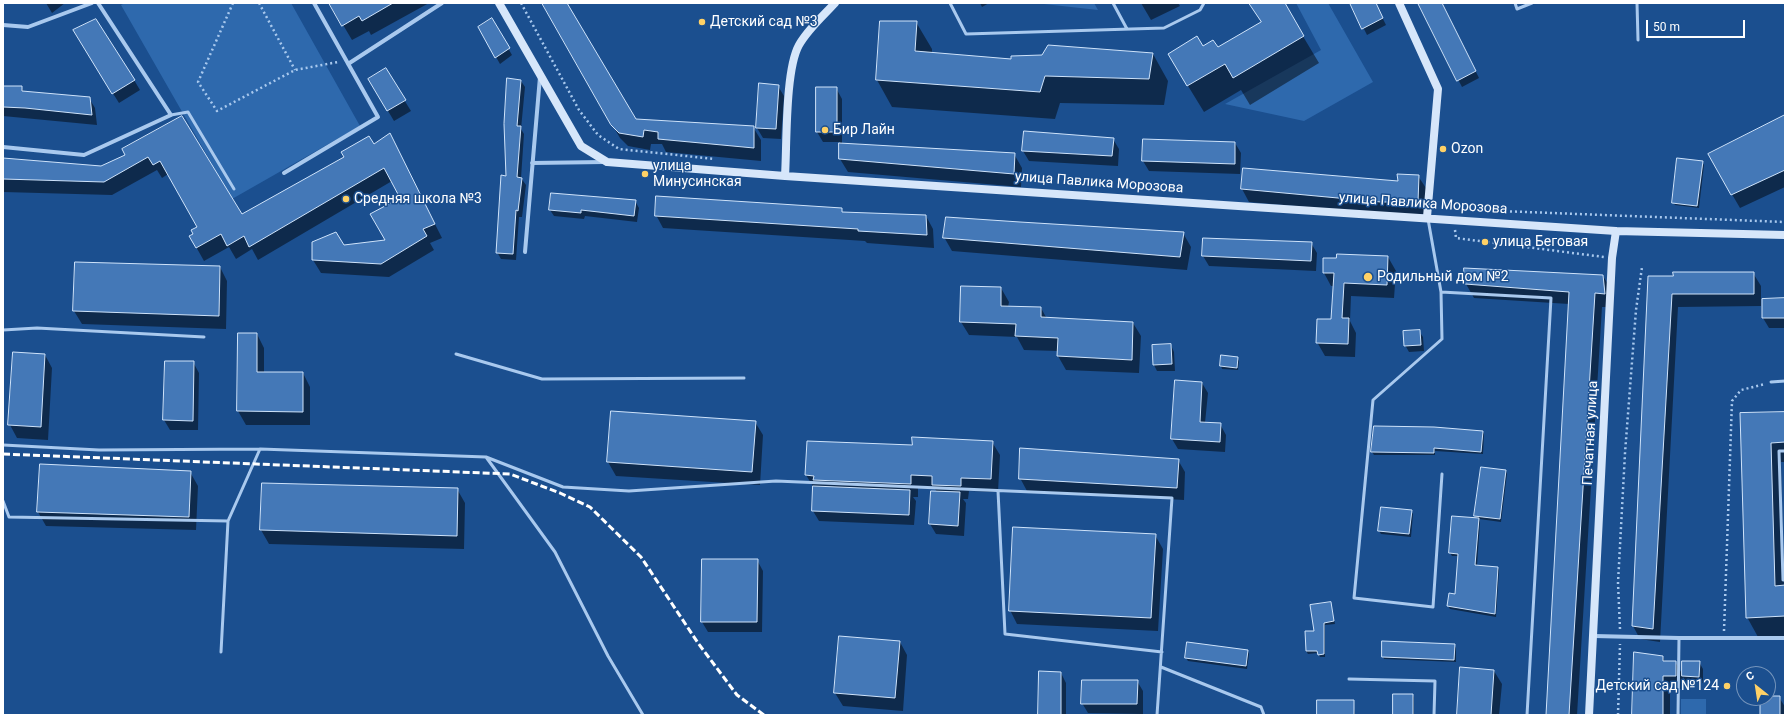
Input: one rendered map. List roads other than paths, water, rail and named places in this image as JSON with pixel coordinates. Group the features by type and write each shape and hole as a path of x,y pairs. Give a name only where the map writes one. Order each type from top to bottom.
{"street":[{"path":"3,25 28,27 92,3"},
{"path":"3,147 84,155 171,115 98,3"},
{"path":"284,173 378,116 314,3"},
{"path":"347,62 442,3"},
{"name":"улица Павлика Морозова","path":"499,3 581,146 607,162 785,176 1616,231 1785,235"},
{"path":"785,176 791,72 796,52 810,30 836,3"},
{"path":"1400,3 1438,89 1427,218"},
{"path":"525,252 540,74"},
{"path":"532,164 607,162"},
{"name":"Печатная улица","path":"1590,715 1612,258 1616,231"},
{"path":"1594,636 1620,638 1785,638"}],"lane":[{"path":"950,3 966,34 1164,28 1200,10 1204,3"},
{"path":"1113,3 1127,29"},
{"path":"1515,3 1518,10 1532,3"},
{"path":"1637,3 1638,40"},
{"path":"171,115 188,112 234,189"},
{"path":"1427,218 1441,292 1442,339 1373,400 1354,598 1433,608 1442,474"},
{"path":"1441,292 1551,298 1527,715"},
{"path":"3,330 37,328 204,336"},
{"path":"456,354 542,378 744,378"},
{"path":"1771,382 1785,381"},
{"path":"3,445 99,450 260,449 486,457 563,487 629,491 776,482 1172,498 1157,715"},
{"path":"221,652 228,522 260,449"},
{"path":"1785,451 1779,451 1783,580 1785,580"},
{"path":"486,457 555,552 608,656 643,715"},
{"path":"998,491 1005,634 1162,652"},
{"path":"3,501 9,517 228,522"},
{"path":"1678,715 1679,638"},
{"path":"1161,667 1261,707 1264,715"},
{"path":"1349,679 1435,681 1434,715"}],"railway":[{"path":"3,454 510,474 560,493 590,507 641,557 698,643 737,695 764,715"}],"place":[{"name":"Детский сад №3","path":"702,22"},
{"name":"Бир Лайн","path":"825,130"},
{"name":"Ozon","path":"1443,149"},
{"name":"улица Минусинская","path":"645,174"},
{"name":"Средняя школа №3","path":"346,199"},
{"name":"улица Беговая","path":"1485,242"},
{"name":"Родильный дом №2","path":"1368,277"},
{"name":"Детский сад №124","path":"1727,686"}]}
